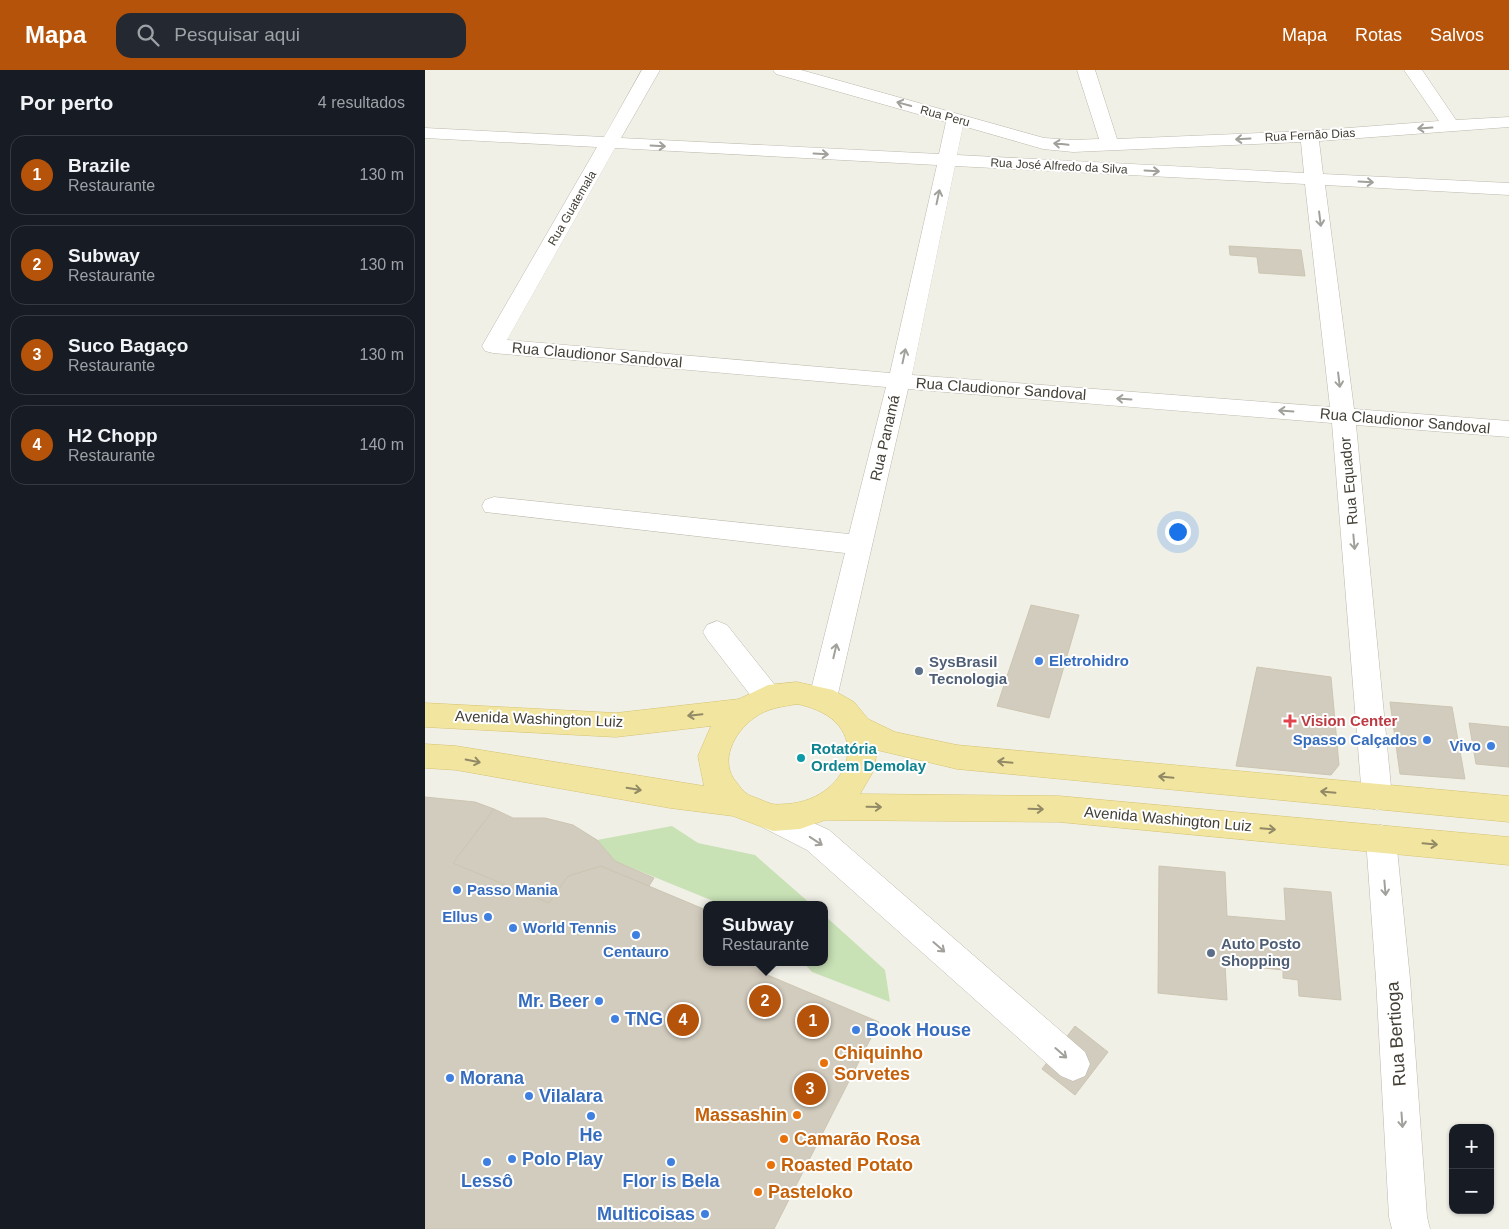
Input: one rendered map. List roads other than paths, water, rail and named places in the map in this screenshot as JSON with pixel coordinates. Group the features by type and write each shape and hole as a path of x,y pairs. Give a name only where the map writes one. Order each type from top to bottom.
{"main road":[{"path":"735,803 717,782 713,756 723,731 756,703 797,693 823,698 844,710 858,727 889,743 957,757 1509,809"},
{"name":"Avenida Washington Luiz","path":"425,715 615,725 756,703"},
{"path":"425,756 456,758 670,795 735,803 773,818 800,816 825,807 846,790 859,770 863,748 858,727"},
{"name":"Avenida Washington Luiz","path":"825,807 1059,809 1509,851"}],"street":[{"name":"Rua Guatemala","path":"493,346 651,70"},
{"name":"Rua Peru","path":"782,70 1043,142 1073,146 1110,144"},
{"path":"1086,70 1110,144"},
{"path":"1413,70 1451,126"},
{"name":"Rua Panamá","path":"823,698 899,381 956,119"},
{"name":"Rua Fernão Dias","path":"1110,144 1309,136 1509,122"},
{"name":"Rua José Alfredo da Silva","path":"426,133 1509,189"},
{"name":"Rua Equador","path":"1309,136 1343,416 1377,797"},
{"name":"Rua Claudionor Sandoval","path":"493,346 899,381 1509,429"},
{"path":"494,506 860,544"},
{"path":"717,632 756,703"},
{"path":"773,818 818,840 1073,1064"},
{"name":"Rua Bertioga","path":"1381,839 1393,980 1408,1217 1411,1229"}],"place":[{"name":"Eletrohidro","path":"1039,661"},
{"name":"SysBrasil Tecnologia","path":"919,671"},
{"name":"Vision Center","path":"1290,721"},
{"name":"Spasso Calçados","path":"1427,740"},
{"name":"Vivo","path":"1491,746"},
{"name":"Rotatória Ordem Demolay","path":"801,758"},
{"name":"Passo Mania","path":"457,890"},
{"name":"Ellus","path":"488,917"},
{"name":"World Tennis","path":"513,928"},
{"name":"Centauro","path":"636,935"},
{"name":"Auto Posto Shopping","path":"1211,953"},
{"name":"Mr. Beer","path":"599,1001"},
{"name":"Subway","path":"765,1001"},
{"name":"TNG","path":"615,1019"},
{"name":"H2 Chopp","path":"683,1020"},
{"name":"Brazile","path":"813,1021"},
{"name":"Book House","path":"856,1030"},
{"name":"Chiquinho Sorvetes","path":"824,1063"},
{"name":"Morana","path":"450,1078"},
{"name":"Suco Bagaço","path":"810,1089"},
{"name":"Vilalara","path":"529,1096"},
{"name":"Massashin","path":"797,1115"},
{"name":"He","path":"591,1116"},
{"name":"Camarão Rosa","path":"784,1139"},
{"name":"Polo Play","path":"512,1159"},
{"name":"Lessô","path":"487,1162"},
{"name":"Flor is Bela","path":"671,1162"},
{"name":"Roasted Potato","path":"771,1165"},
{"name":"Pasteloko","path":"758,1192"},
{"name":"Multicoisas","path":"705,1214"}]}
